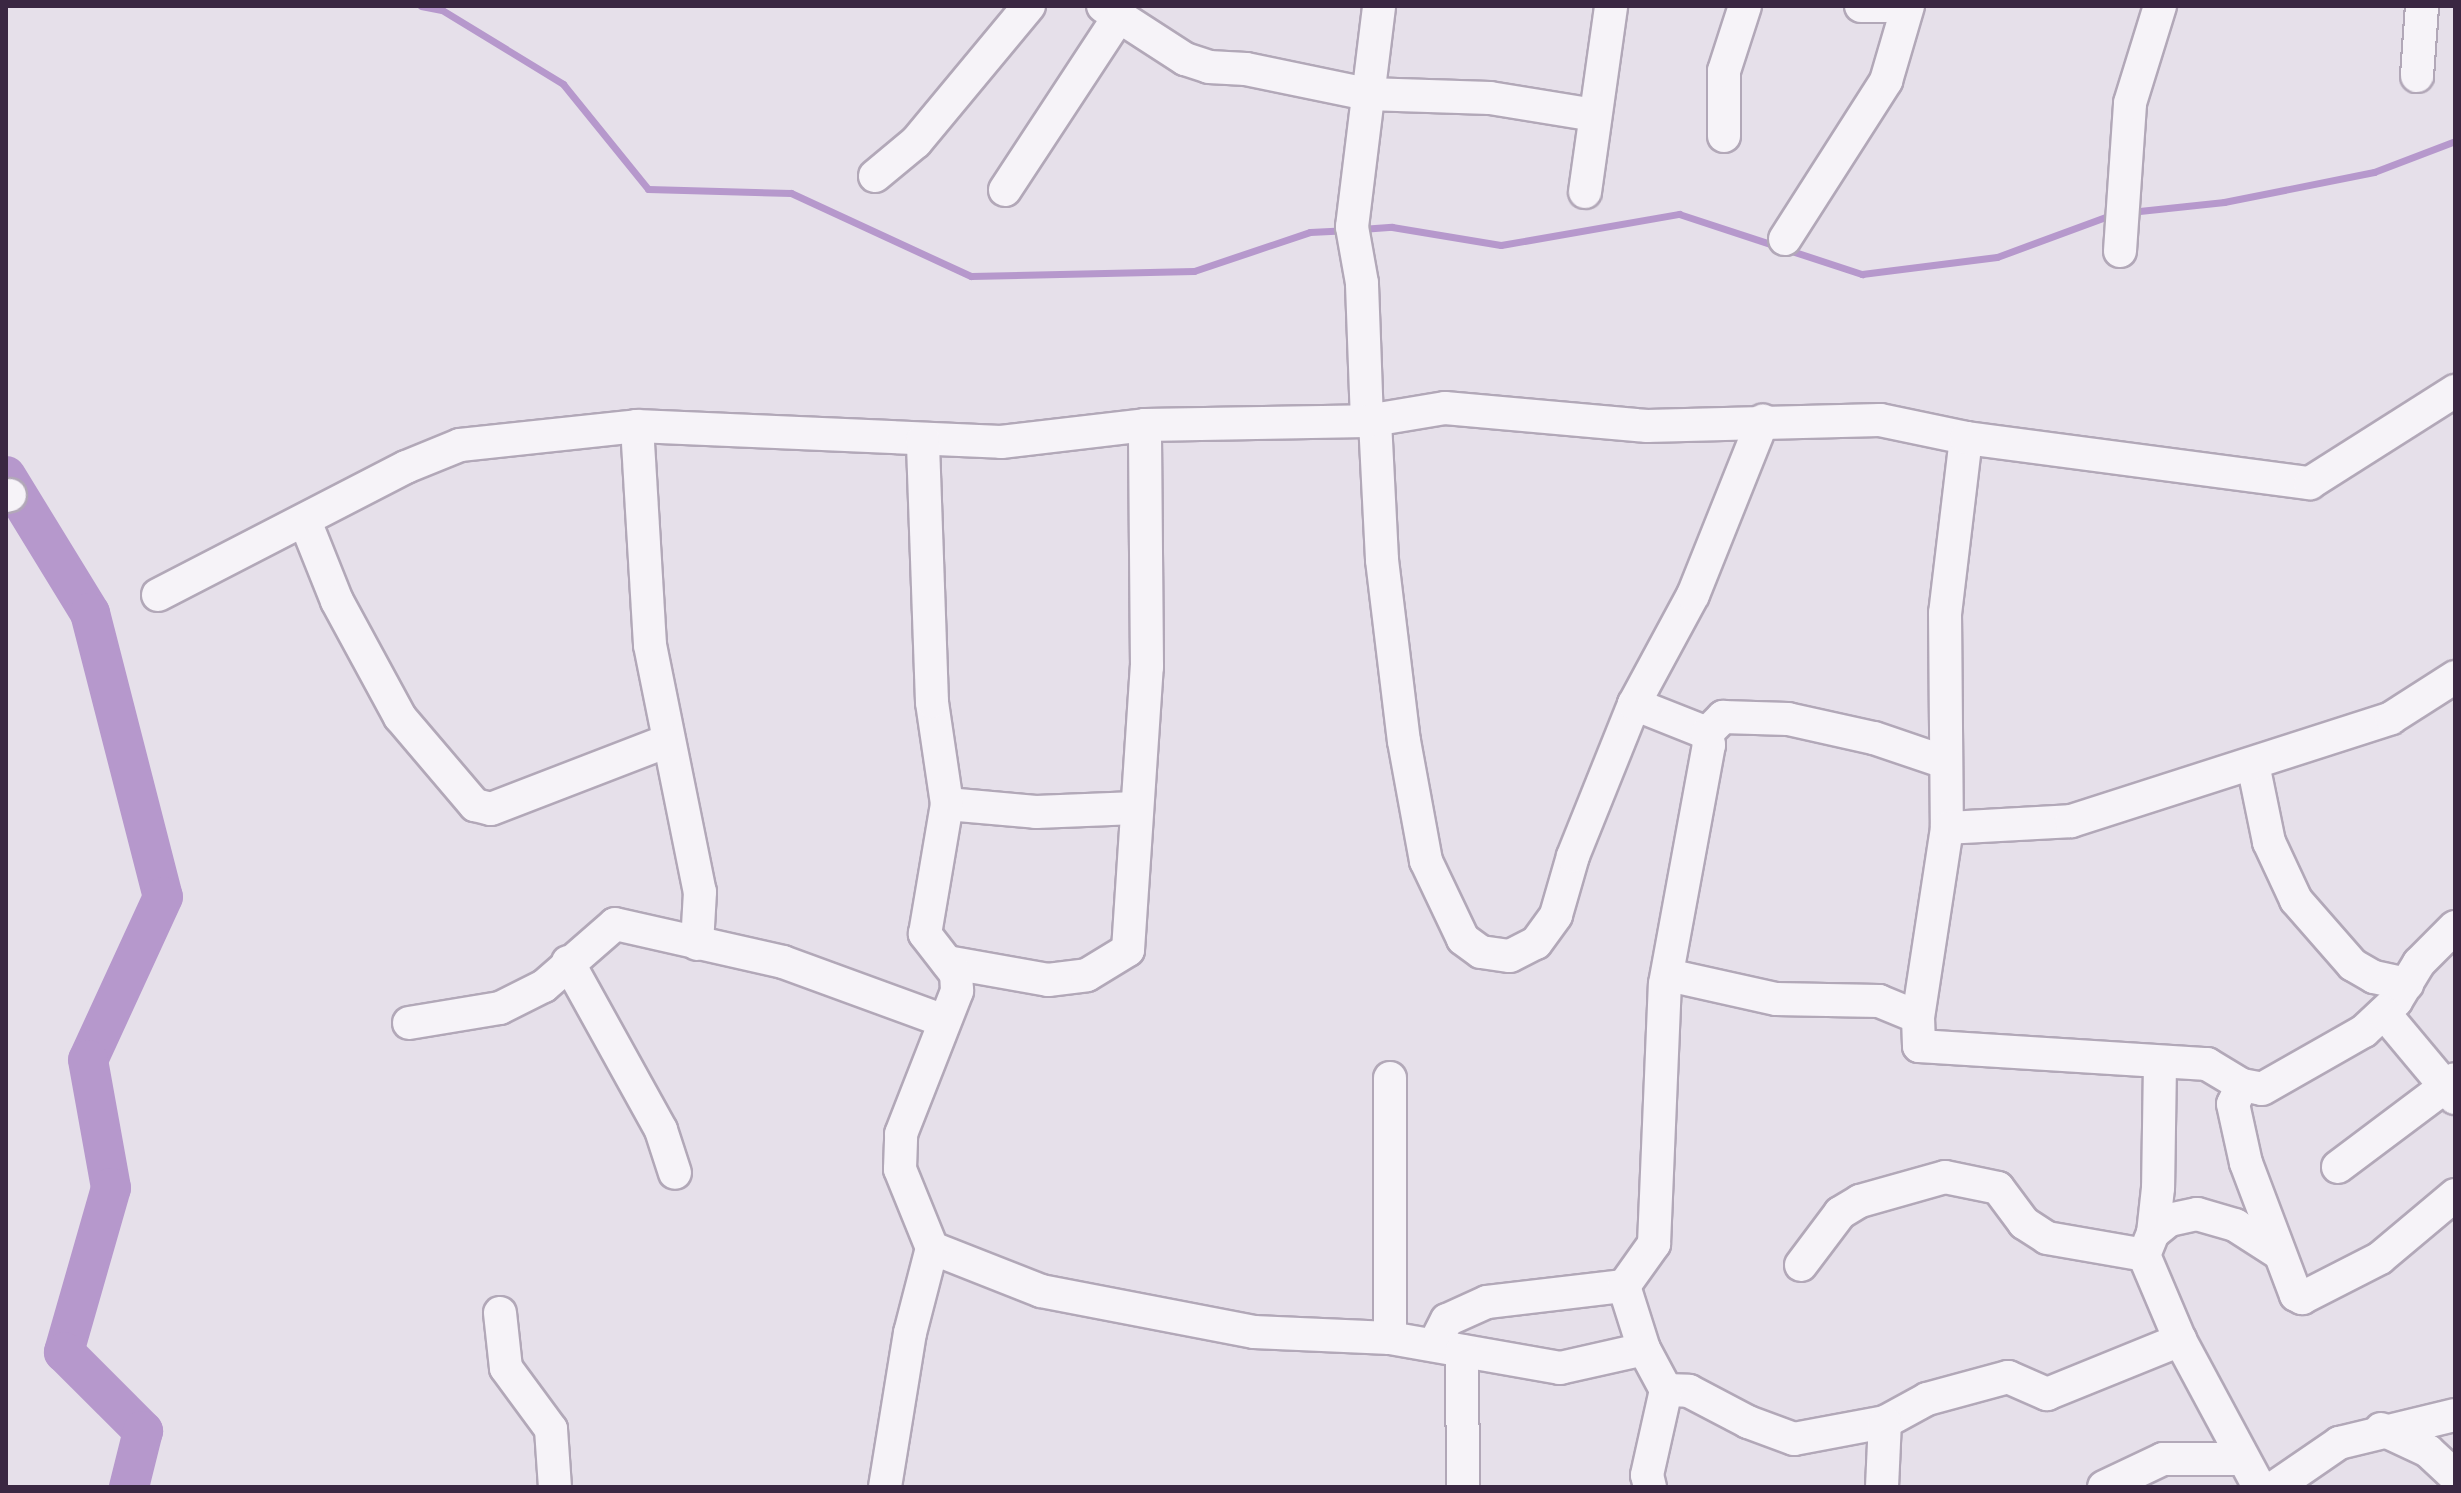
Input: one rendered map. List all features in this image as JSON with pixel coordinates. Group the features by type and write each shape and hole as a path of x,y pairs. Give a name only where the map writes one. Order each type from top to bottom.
{"street":[{"path":"875,176 916,142 1029,6"},
{"path":"1379,6 1352,227 1362,283 1382,560 1404,741 1426,861 1453,923 1481,952 1510,956 1536,943 1556,915 1573,856 1634,704 1693,595 1763,420"},
{"path":"1585,192 1611,6"},
{"path":"1724,136 1724,71 1745,6"},
{"path":"1861,6 1886,6"},
{"path":"1785,239 1886,81 1908,6"},
{"path":"2120,251 2130,103 2160,6"},
{"path":"2417,76 2422,6"},
{"path":"1005,190 1111,10 1185,59 1209,67 1246,69 1367,94 1490,98 1595,115"},
{"path":"158,595 460,445 637,426 923,439 1043,440 1145,425 1371,421 1445,408 1647,426 1763,420 1880,420 1966,438 2310,483 2455,391"},
{"path":"947,962 1048,980 1087,975 1128,950 1135,906 1136,808 1147,667 1145,425"},
{"path":"637,426 650,645 700,892 697,944"},
{"path":"1966,438 1945,613 1947,828 1918,1017 1919,1046 2160,1064 2207,1064 2242,1085 2262,1089 2340,1046 2384,1013 2419,963 2455,927"},
{"path":"885,1487 910,1333 932,1248 900,1169 901,1134 957,991 956,974 925,934 947,804 932,702 923,439"},
{"path":"305,521 337,601 400,717 475,805 491,809 667,741"},
{"path":"1947,828 2071,821 2391,718 2455,677"},
{"path":"1634,704 1707,733"},
{"path":"1463,1487 1447,1320 1487,1302 1624,1286 1654,1244 1656,1103 1668,975 1707,733 1723,717 1788,719 1874,738 1945,762"},
{"path":"2253,764 2269,842 2296,900 2353,965 2374,977 2407,984"},
{"path":"947,804 1036,812 1136,808"},
{"path":"409,1023 500,1008 544,986 615,924 640,926 697,944 783,962 944,1021"},
{"path":"568,962 661,1130 675,1173"},
{"path":"1668,975 1776,999 1879,1001 1918,1017"},
{"path":"2338,1167 2452,1088 2384,1013"},
{"path":"2160,1064 2148,1244 2180,1340 2259,1487"},
{"path":"1390,1078 1390,1338"},
{"path":"2242,1085 2233,1104 2246,1163 2265,1208 2277,1252 2296,1295 2302,1298 2380,1258 2455,1195"},
{"path":"1801,1265 1840,1213 1860,1201 1945,1177 1998,1188 2024,1223 2047,1238 2148,1244"},
{"path":"2148,1244 2169,1220 2213,1217 2265,1208"},
{"path":"2213,1217 2277,1252"},
{"path":"932,1248 1055,1294 1254,1332 1390,1338 1560,1368 1644,1349"},
{"path":"1624,1286 1644,1349 1666,1390 1647,1475 1650,1487"},
{"path":"500,1313 506,1368 551,1429 555,1487"},
{"path":"1666,1390 1689,1391 1748,1422 1794,1439 1885,1422 1927,1399 2008,1377 2047,1394 2180,1340"},
{"path":"2275,1487 2339,1443 2381,1429 2455,1415"},
{"path":"1882,1487 1885,1422"},
{"path":"2381,1429 2428,1451 2455,1476"},
{"path":"2104,1487 2163,1459 2243,1459"}],"waterway":[{"path":"421,6 442,10 563,84 648,189 791,193 971,276 1194,271 1310,232 1345,230"},
{"path":"2130,212 2224,202 2374,172 2455,141"},
{"path":"1361,229 1392,227 1501,245 1679,214 1862,274 1997,257 2114,214"},
{"path":"6,476 90,613 163,897 88,1060 111,1188 64,1352 143,1431 129,1487"}]}
